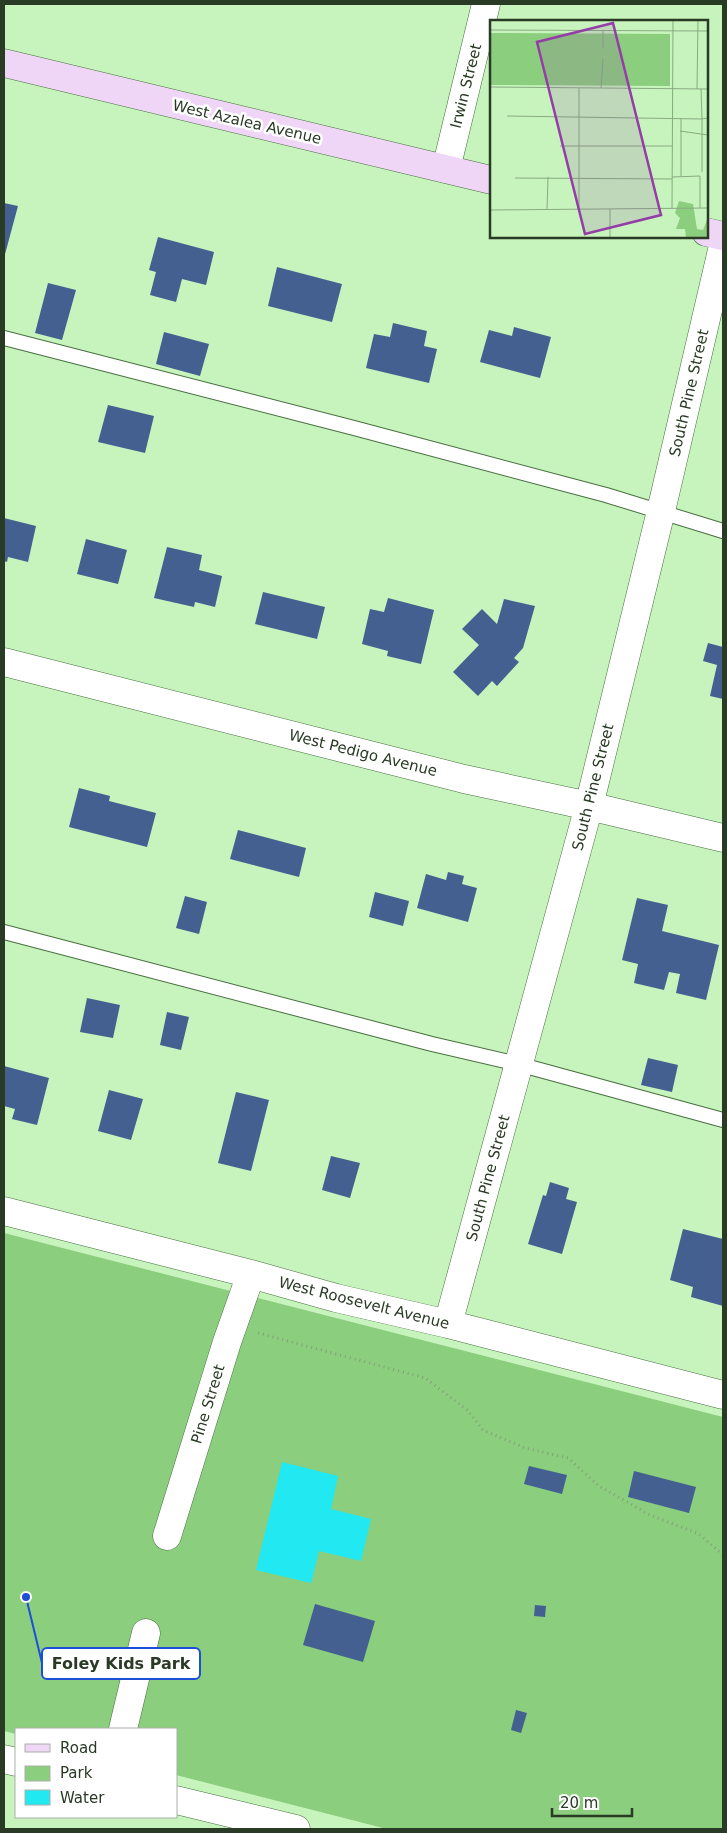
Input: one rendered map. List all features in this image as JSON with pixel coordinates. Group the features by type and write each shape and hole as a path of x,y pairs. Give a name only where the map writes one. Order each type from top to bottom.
{"street":[{"name":"Irwin Street","path":"446,169 486,4"},
{"name":"West Azalea Avenue","path":"4,63 490,180"},
{"path":"707,232 723,236"},
{"name":"South Pine Street","path":"448,1324 589,806 662,511 723,246"},
{"name":"West Pedigo Avenue","path":"4,662 464,779 723,838"},
{"name":"West Roosevelt Avenue","path":"4,1211 251,1274 336,1298 448,1324 723,1395"},
{"name":"Pine Street","path":"167,1536 251,1274"},
{"path":"123,1728 146,1633"},
{"path":"178,1800 296,1829"}],"lane":[{"path":"4,338 354,428 662,511 723,531"},
{"path":"4,932 432,1044 518,1064 723,1120"}],"path":[{"path":"233,1327 425,1378 467,1410 483,1430 526,1448 568,1458 599,1486 650,1514 699,1534 723,1555"}],"green space":[{"path":"4,1233 723,1417 723,1829 387,1829 178,1776 178,1728 15,1728 15,1734 4,1731"}],"water":[{"path":"282,1462 338,1476 331,1509 371,1519 361,1561 319,1551 311,1583 256,1570"}],"building":[{"path":"4,203 18,206 4,258"},
{"path":"158,237 214,252 206,285 182,279 176,302 150,295 156,272 149,270"},
{"path":"277,267 342,284 332,322 268,306"},
{"path":"48,283 76,290 62,340 35,333"},
{"path":"393,323 427,331 424,346 437,349 429,383 366,368 374,334 390,337"},
{"path":"514,327 551,337 540,378 480,362 489,330 512,336"},
{"path":"164,332 209,344 200,376 156,364"},
{"path":"108,405 154,416 145,453 98,442"},
{"path":"4,518 36,526 28,562 8,557 7,562 4,561"},
{"path":"86,539 127,550 118,584 77,574"},
{"path":"167,547 202,555 199,570 222,576 215,607 195,602 194,607 154,598"},
{"path":"263,592 325,607 317,639 255,624"},
{"path":"388,598 434,610 421,664 387,656 388,651 362,644 370,609 384,612"},
{"path":"504,599 535,606 523,648 514,658 519,662 497,686 492,681 478,696 453,672 479,645 462,629 482,609 497,624"},
{"path":"708,643 723,647 723,699 710,696 717,665 703,661"},
{"path":"79,788 110,796 109,801 156,813 147,847 69,827"},
{"path":"238,830 306,848 299,877 230,859"},
{"path":"448,872 464,876 462,884 477,888 468,922 417,908 426,874 446,880"},
{"path":"375,892 409,901 403,926 369,917"},
{"path":"185,896 207,902 199,934 176,928"},
{"path":"637,898 668,905 662,931 719,945 706,1000 676,993 680,974 669,972 664,990 634,983 638,964 622,960"},
{"path":"87,998 120,1005 113,1038 80,1032"},
{"path":"167,1012 189,1017 181,1050 160,1045"},
{"path":"648,1058 678,1065 672,1092 641,1085"},
{"path":"4,1066 49,1078 37,1125 12,1119 15,1109 4,1106"},
{"path":"109,1090 143,1099 131,1140 98,1131"},
{"path":"236,1092 269,1100 251,1171 218,1163"},
{"path":"331,1156 360,1163 350,1198 322,1190"},
{"path":"550,1182 569,1188 566,1199 577,1202 562,1254 528,1244 543,1195 546,1196"},
{"path":"683,1229 723,1239 723,1306 691,1297 693,1287 670,1280"},
{"path":"529,1466 567,1475 562,1494 524,1484"},
{"path":"634,1471 696,1487 689,1513 628,1497"},
{"path":"315,1604 375,1621 363,1662 303,1645"},
{"path":"535,1605 546,1606 545,1617 534,1616"},
{"path":"516,1710 527,1713 521,1733 511,1730"}],"place":[{"name":"Foley Kids Park","path":"26,1597"}]}
